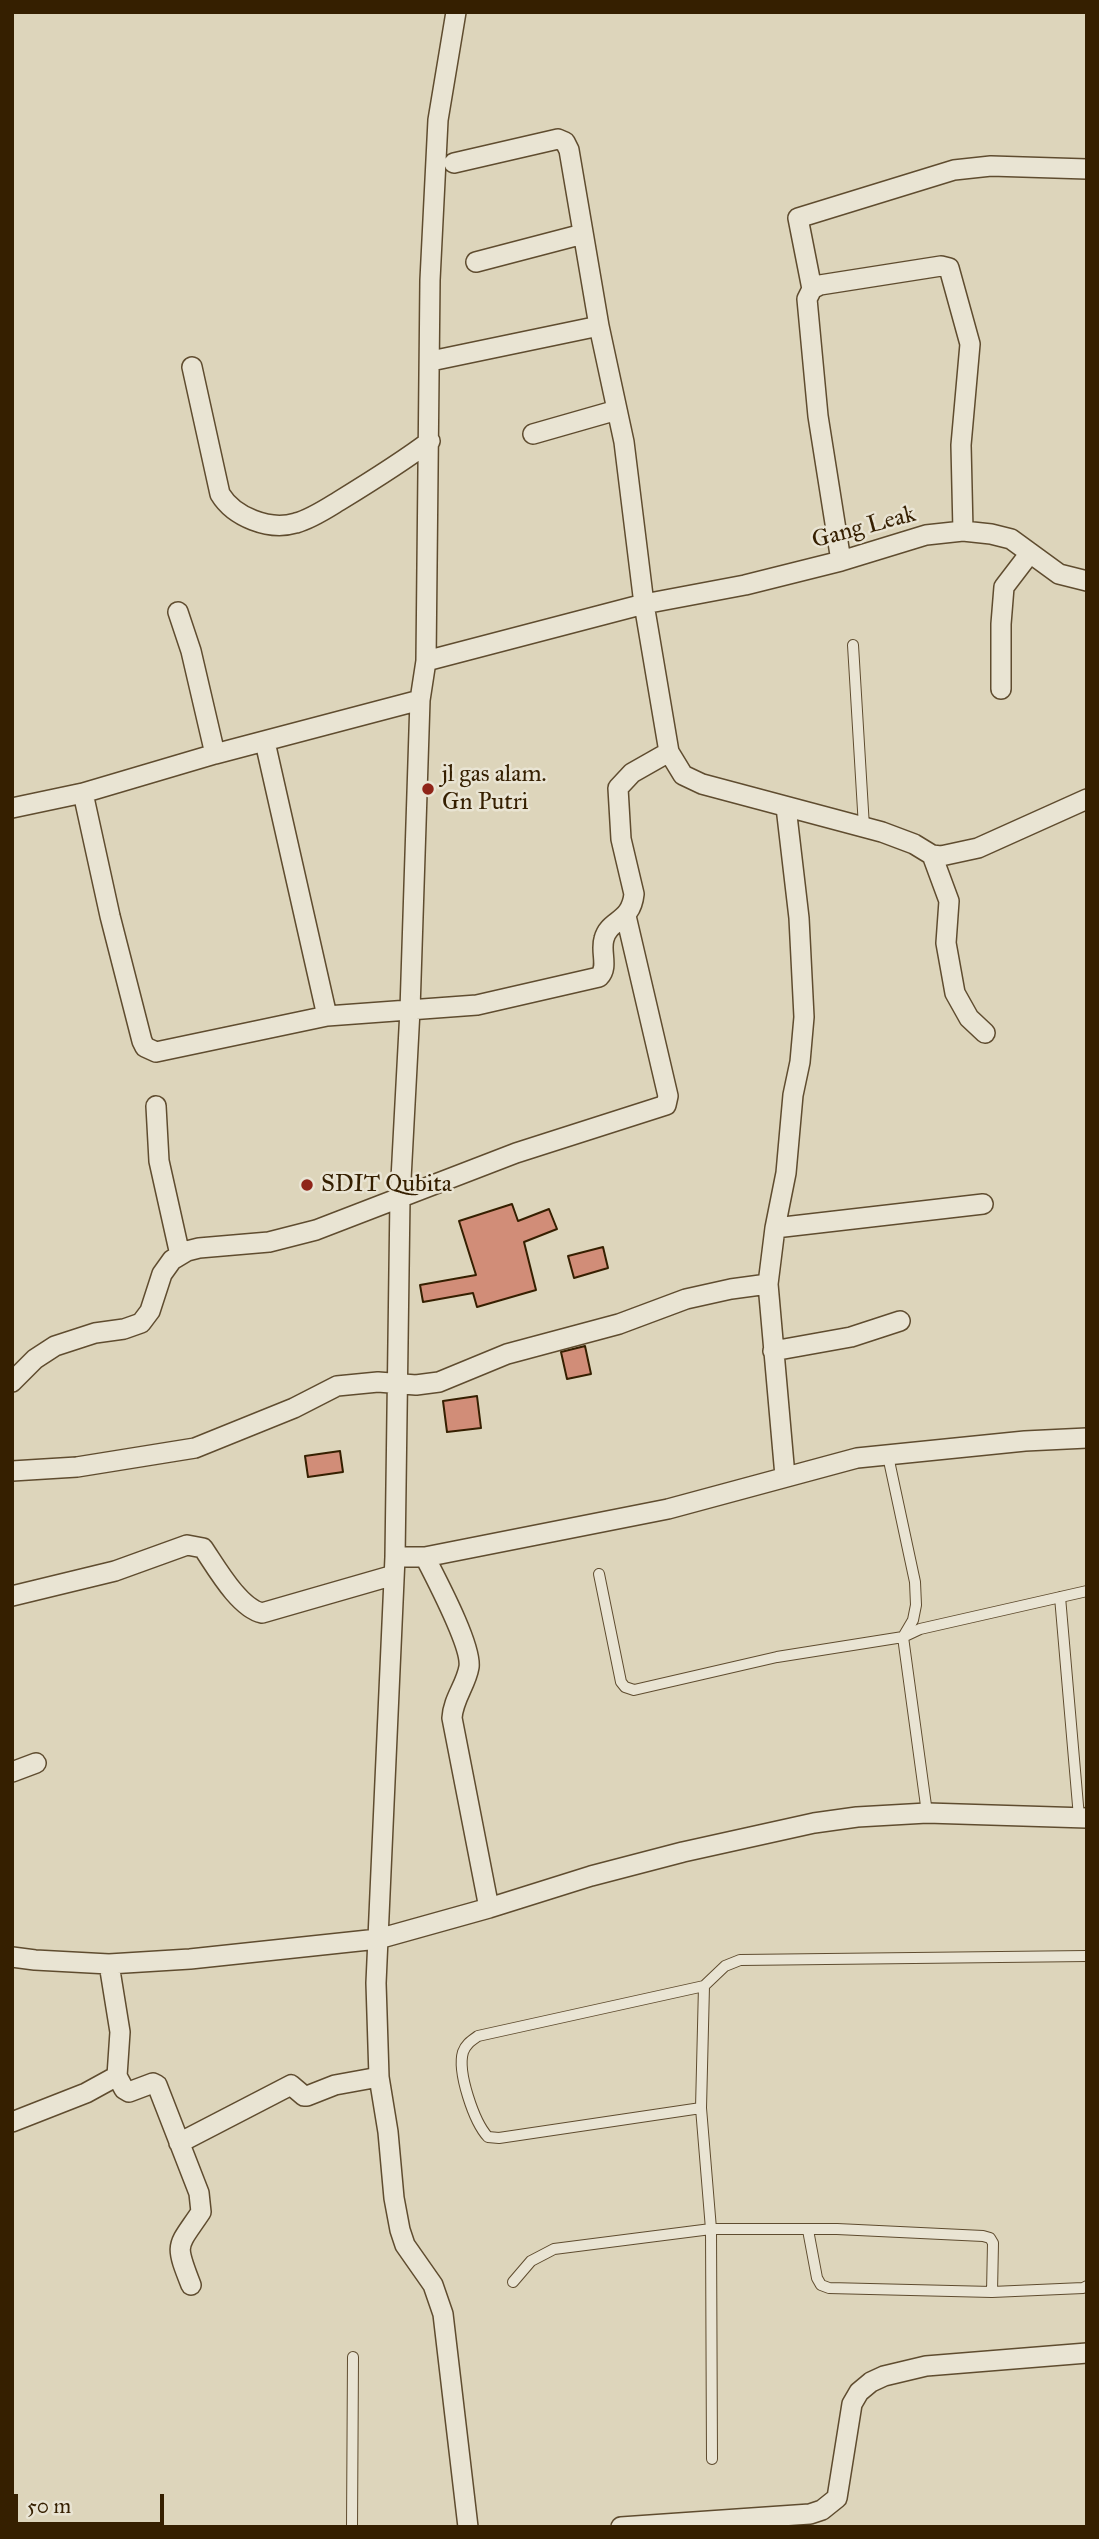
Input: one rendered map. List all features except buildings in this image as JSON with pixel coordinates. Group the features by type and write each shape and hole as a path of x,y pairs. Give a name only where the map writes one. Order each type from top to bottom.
{"street":[{"path":"456,12 438,120 430,280 426,661 420,700 410,1010 400,1198 395,1566 376,1983 379,2077 388,2132 394,2198 405,2245 433,2284 446,2330 468,2527"},
{"path":"454,163 551,140 565,142 569,150 599,326 624,442 644,604 669,752 678,770 691,779 900,838 932,855 952,855 978,848 1087,799"},
{"path":"841,561 818,416 807,299 811,289 798,218 954,170 991,166 1087,169"},
{"path":"476,262 583,234"},
{"path":"811,289 820,285 941,266 949,268 970,344 961,445 963,531"},
{"path":"431,361 599,326"},
{"path":"192,367 220,494 226,505 254,520 288,525 307,519 385,473 430,441"},
{"path":"533,434 617,410"},
{"name":"Gang Leak","path":"426,661 644,604 744,585 926,536 963,531 1011,539 1059,574 1087,581"},
{"path":"1001,689 1004,587 1030,553"},
{"path":"178,612 191,651 215,754"},
{"path":"12,808 83,793 215,754 420,700"},
{"path":"265,741 327,1016"},
{"path":"83,793 110,916 145,1047 156,1052 327,1016 477,1005 594,979 603,974 606,935 626,916 632,906 634,894 621,839 618,788 632,773 669,752"},
{"path":"785,1476 768,1284 786,1172 804,1017 799,918 786,807"},
{"path":"932,855 949,901 946,943 955,993 969,1018 985,1033"},
{"path":"12,1382 35,1359 55,1346 141,1323 150,1311 162,1274 180,1255 199,1248 238,1246 292,1238 341,1222 516,1153 666,1105 668,1096 626,916"},
{"path":"156,1106 159,1161 180,1255"},
{"path":"775,1228 983,1204"},
{"path":"12,1471 77,1466 195,1448 294,1408 337,1386 378,1382 416,1385 439,1382 507,1354 618,1324 686,1299 768,1284"},
{"path":"772,1351 851,1337 900,1321"},
{"path":"12,1596 115,1571 187,1545 203,1548 242,1601 251,1609 262,1613 425,1557 668,1509 857,1458 1087,1438"},
{"path":"425,1557 469,1657 469,1667 453,1708 452,1718 489,1908"},
{"path":"12,1772 36,1763"},
{"path":"12,1957 34,1961 109,1964 190,1959 378,1939 591,1876 746,1837 814,1823 857,1817 927,1813 1083,1817"},
{"path":"109,1964 120,2032 117,2076 121,2086 127,2091 153,2083 157,2085 202,2206 201,2212 183,2235 180,2245 180,2255 191,2285"},
{"path":"12,2122 86,2094 117,2076"},
{"path":"179,2143 291,2085 303,2096 307,2096 335,2085 379,2077"},
{"path":"621,2527 810,2514 822,2510 837,2498 852,2404 859,2392 871,2382 884,2376 926,2366 1087,2353"}],"lane":[{"path":"853,645 864,827"},
{"path":"888,1455 915,1582 916,1605 913,1620 903,1637 927,1813"},
{"path":"599,1574 621,1682 630,1689 642,1689 777,1657 903,1637 920,1629 1087,1591"},
{"path":"1060,1597 1083,1817"},
{"path":"701,2108 499,2138 488,2137 475,2118 462,2057 469,2042 478,2036 704,1986 724,1966 740,1960 1087,1956"},
{"path":"704,1986 701,2108 711,2229 712,2459"},
{"path":"513,2282 531,2261 554,2249 711,2229 808,2230 969,2234 990,2238 993,2245 992,2292"},
{"path":"808,2230 817,2278 821,2285 829,2288 992,2292 1087,2286"},
{"path":"352,2527 353,2357"}],"place":[{"name":"jl gas alam. Gn Putri","path":"428,789"},
{"name":"SDIT Qubita","path":"307,1185"}]}
